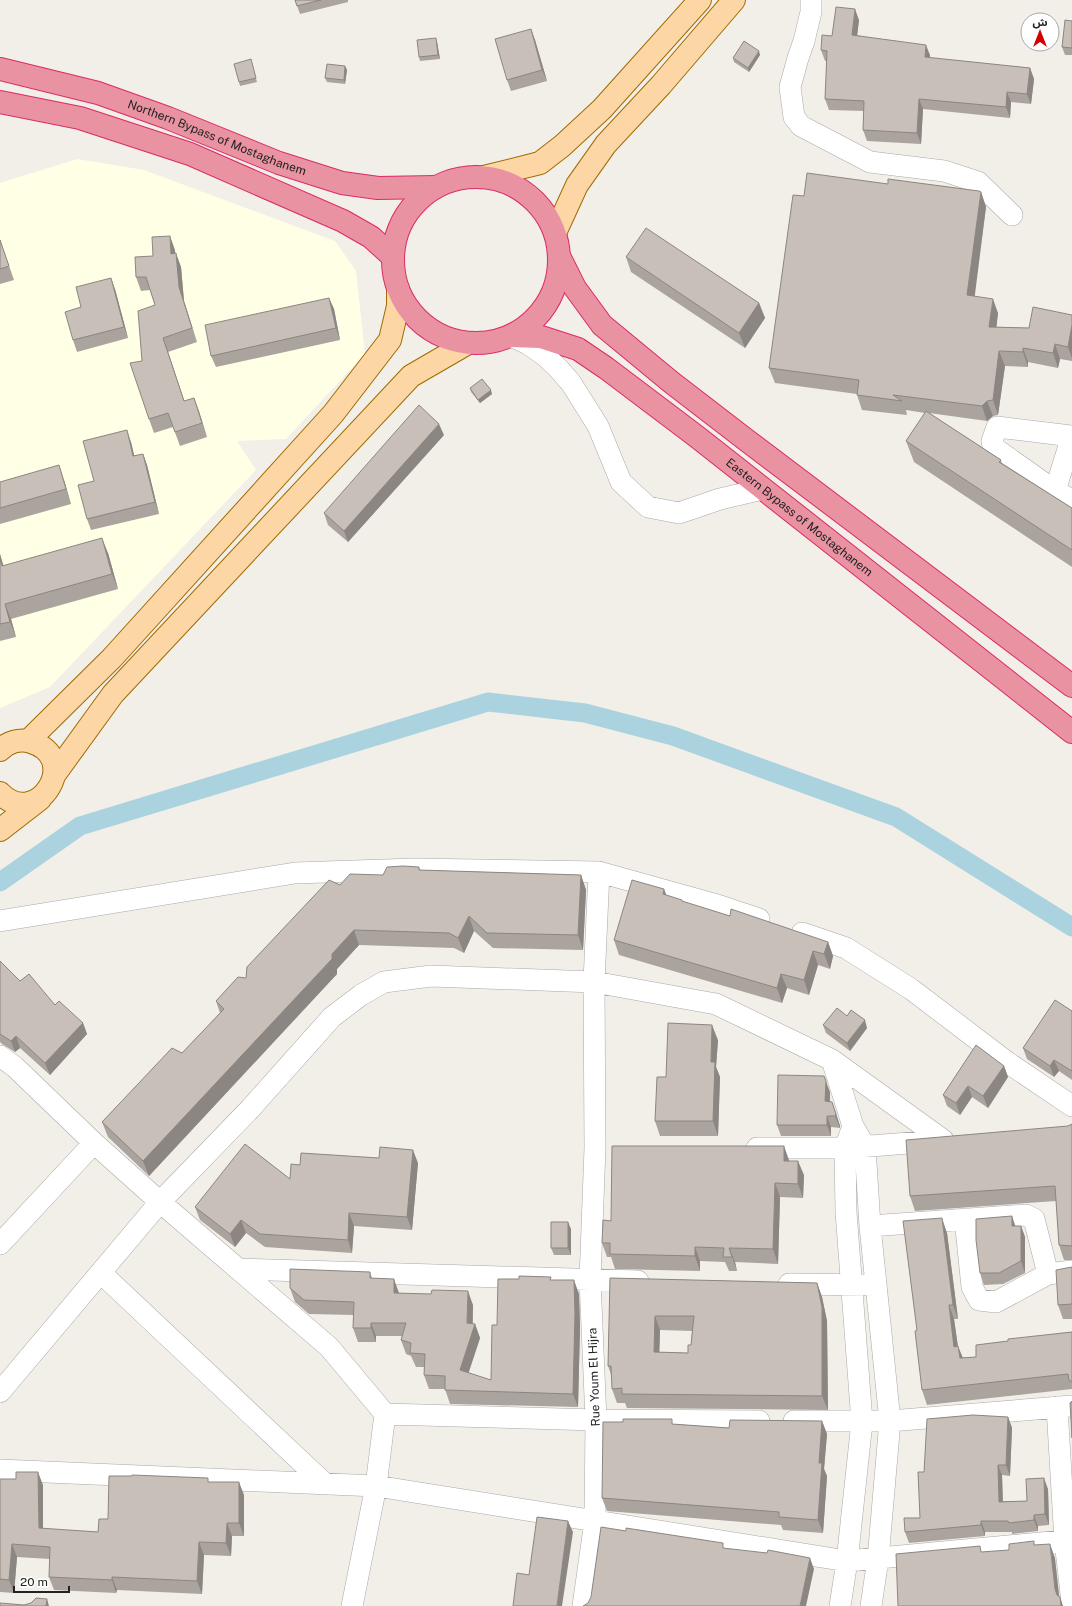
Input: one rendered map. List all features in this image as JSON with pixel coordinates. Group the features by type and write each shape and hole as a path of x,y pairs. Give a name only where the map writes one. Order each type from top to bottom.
{"highway":[{"name":"Northern Bypass of Mostaghanem","path":"0,69 98,93 168,118 279,163 342,183 378,188 436,187"},
{"name":"Northern Bypass of Mostaghanem","path":"0,102 80,118 190,154 343,222 371,237 392,256"},
{"path":"559,256 556,280 547,303 532,322 511,336 490,342 468,343 445,338 425,326 408,310 398,289 393,273 392,256 398,228 414,204 436,187 459,178 484,177 507,183 527,195 544,212 554,233 559,256 574,288 602,325 671,382 744,439 1072,686"},
{"name":"Eastern Bypass of Mostaghanem","path":"511,336 541,337 578,349 606,368 763,489 1072,732"}],"main road":[{"path":"484,177 540,163 562,146 602,109 700,0"},
{"path":"554,233 576,185 606,144 661,85 734,0"},
{"path":"9,742 112,658 332,414 390,340 398,306 398,289"},
{"path":"54,774 113,694 411,376 468,343"},
{"path":"0,830 41,798 50,787 54,774 54,764 47,752 36,744 9,742"},
{"path":"1,795 13,802 22,803 32,802 41,798"}],"street":[{"path":"811,0 804,41 790,86 794,117 800,126 870,162 944,171 978,182 1012,215"},
{"path":"511,336 528,344 544,355 558,368 570,383 598,426 621,482 648,507 679,513 720,499 763,489"},
{"path":"997,426 1072,436 1064,496 993,447 992,441 997,426"},
{"path":"0,921 295,873 414,869 598,872 714,904 846,948 910,988 1007,1062 1072,1106"},
{"name":"Rue Youm El Hijra","path":"583,1606 594,1521 596,1420 590,1280 602,1148 594,982 598,872"},
{"path":"0,1392 160,1202 250,1109 332,1017 361,995 384,982 431,976 594,982 716,1004 832,1060 950,1139 854,1147 735,1148"},
{"path":"0,1056 15,1067 94,1143 160,1202 329,1347 385,1414 376,1486 352,1606"},
{"path":"832,1060 853,1126 854,1147 870,1226 890,1421 878,1559 871,1606"},
{"path":"0,1244 94,1143"},
{"path":"840,1606 847,1561 862,1422 846,1212 854,1147"},
{"path":"870,1226 1026,1215 1034,1219 1048,1274"},
{"path":"965,1219 972,1287 979,1300 996,1302 1048,1274 1072,1271"},
{"path":"239,1269 661,1282"},
{"path":"101,1273 324,1484"},
{"path":"772,1284 851,1286 876,1285"},
{"path":"385,1414 596,1420 862,1422 890,1421 1065,1406 1068,1540 1072,1602"},
{"path":"0,1470 376,1486 847,1561 1068,1540"}],"shaded area":[{"path":"77,159 144,170 335,241 356,271 365,354 286,439 237,441 256,470 50,687 0,708 0,183"}],"building":[{"path":"295,0 321,0 297,6"},
{"path":"836,7 855,9 852,35 926,45 925,57 1030,68 1027,94 1007,92 1006,107 919,99 917,133 863,130 864,101 825,99 827,51 821,50 822,35 832,36"},
{"path":"1065,20 1072,21 1072,48 1062,47"},
{"path":"531,29 542,70 507,80 495,39"},
{"path":"436,38 438,55 419,57 417,40"},
{"path":"744,41 759,51 748,68 733,58"},
{"path":"251,59 256,78 239,82 234,64"},
{"path":"327,64 345,66 344,80 325,78"},
{"path":"807,173 888,184 888,179 981,192 967,295 993,299 989,327 1029,328 1033,307 1072,315 1072,325 1068,347 1055,344 1053,353 1023,348 1023,352 999,351 993,400 987,401 982,406 893,395 902,401 857,395 859,380 769,368 793,195 804,196"},
{"path":"646,228 759,303 739,333 626,257"},
{"path":"170,236 171,254 176,253 179,287 192,328 163,338 184,401 194,398 202,423 175,432 168,413 149,419 130,363 142,361 138,311 155,305 146,277 136,277 135,257 153,256 152,237"},
{"path":"0,240 9,266 0,269"},
{"path":"111,278 124,327 73,340 65,312 81,307 76,287"},
{"path":"329,298 336,328 211,356 205,325"},
{"path":"482,379 491,390 478,400 470,388"},
{"path":"419,405 439,424 344,531 324,513"},
{"path":"926,411 1001,460 999,462 1072,508 1072,550 906,441"},
{"path":"127,430 133,456 143,454 155,502 87,519 78,485 94,481 83,441"},
{"path":"59,465 66,489 0,508 0,482"},
{"path":"102,538 112,574 5,604 10,622 0,624 0,559 2,566"},
{"path":"387,867 419,867 419,870 581,875 578,935 487,933 469,916 458,938 449,933 354,930 332,954 332,959 143,1161 102,1122 172,1048 182,1053 224,1009 216,1001 238,977 246,978 247,967 329,880 340,885 350,874 383,875"},
{"path":"632,880 664,889 663,894 682,901 730,916 731,909 828,942 824,954 813,951 804,980 781,974 777,988 614,940"},
{"path":"0,961 20,981 29,974 55,1005 59,1001 83,1023 45,1063 16,1036 11,1041 0,1034"},
{"path":"1055,1000 1072,1011 1072,1071 1054,1060 1050,1066 1023,1048"},
{"path":"837,1008 847,1016 851,1010 865,1020 847,1043 823,1025"},
{"path":"668,1023 712,1025 711,1062 715,1062 713,1121 655,1121 657,1077 666,1077"},
{"path":"976,1045 1004,1066 983,1096 968,1086 956,1103 943,1095"},
{"path":"778,1075 824,1076 826,1081 825,1101 832,1102 836,1114 835,1116 827,1116 827,1125 777,1125"},
{"path":"1072,1124 1072,1246 1059,1245 1055,1186 910,1196 906,1140 1068,1126"},
{"path":"245,1144 290,1179 291,1164 300,1165 301,1153 379,1158 380,1147 413,1150 407,1217 349,1213 348,1240 260,1234 241,1220 230,1234 195,1207"},
{"path":"612,1146 784,1146 784,1161 798,1161 798,1184 775,1183 773,1249 729,1248 732,1257 723,1257 724,1248 695,1247 695,1256 610,1254 610,1243 602,1243 603,1220 611,1221"},
{"path":"1012,1216 1012,1226 1021,1226 1021,1261 999,1273 980,1273 976,1240 976,1219"},
{"path":"942,1218 953,1305 949,1305 954,1347 958,1346 960,1358 976,1357 976,1345 1008,1341 1008,1339 1072,1332 1072,1382 1069,1380 1068,1374 922,1390 915,1331 917,1330 903,1221"},
{"path":"551,1222 568,1222 568,1248 551,1248"},
{"path":"1072,1267 1072,1304 1058,1305 1056,1270"},
{"path":"290,1269 370,1272 370,1278 394,1279 394,1293 431,1294 432,1290 468,1291 467,1323 475,1324 460,1370 491,1380 492,1325 497,1325 498,1279 519,1279 519,1276 551,1277 550,1280 574,1280 575,1313 573,1394 445,1390 445,1376 424,1375 425,1354 410,1353 411,1343 401,1340 406,1323 371,1323 371,1328 353,1328 354,1302 304,1300 290,1288"},
{"path":"610,1278 817,1283 822,1307 822,1396 622,1394 622,1388 612,1389 611,1366 608,1366","holes":["655,1316 694,1316 691,1345 688,1345 688,1353 654,1352"]},
{"path":"1072,1401 1072,1438 1070,1403"},
{"path":"973,1415 1008,1417 1006,1465 998,1465 999,1502 1027,1501 1026,1479 1044,1478 1045,1514 1034,1515 1034,1520 1009,1523 1008,1521 981,1521 981,1525 905,1532 904,1518 920,1518 918,1472 924,1472 927,1419"},
{"path":"623,1419 672,1419 672,1424 729,1428 730,1420 822,1421 819,1463 822,1463 818,1520 779,1517 779,1512 602,1498 603,1422 623,1422"},
{"path":"16,1472 38,1472 39,1528 98,1532 99,1519 108,1519 109,1476 132,1475 208,1478 208,1482 239,1482 239,1523 227,1523 226,1543 199,1542 197,1581 112,1577 112,1580 49,1577 50,1547 12,1544 9,1580 0,1579 0,1479 16,1479"},
{"path":"537,1517 568,1521 557,1606 513,1606 517,1573 529,1575"},
{"path":"601,1527 626,1531 626,1528 723,1543 723,1548 767,1553 768,1550 810,1558 800,1606 583,1606 588,1603 591,1597"},
{"path":"1034,1541 1034,1545 1050,1544 1055,1589 1057,1595 1060,1597 1061,1606 898,1606 896,1554 980,1546 981,1552 1009,1550 1009,1544"},
{"path":"36,1598 47,1599 46,1606 0,1606 0,1603 24,1605 31,1603"}],"waterway":[{"path":"0,882 80,826 488,702 585,713 673,736 896,817 1072,927"}]}
